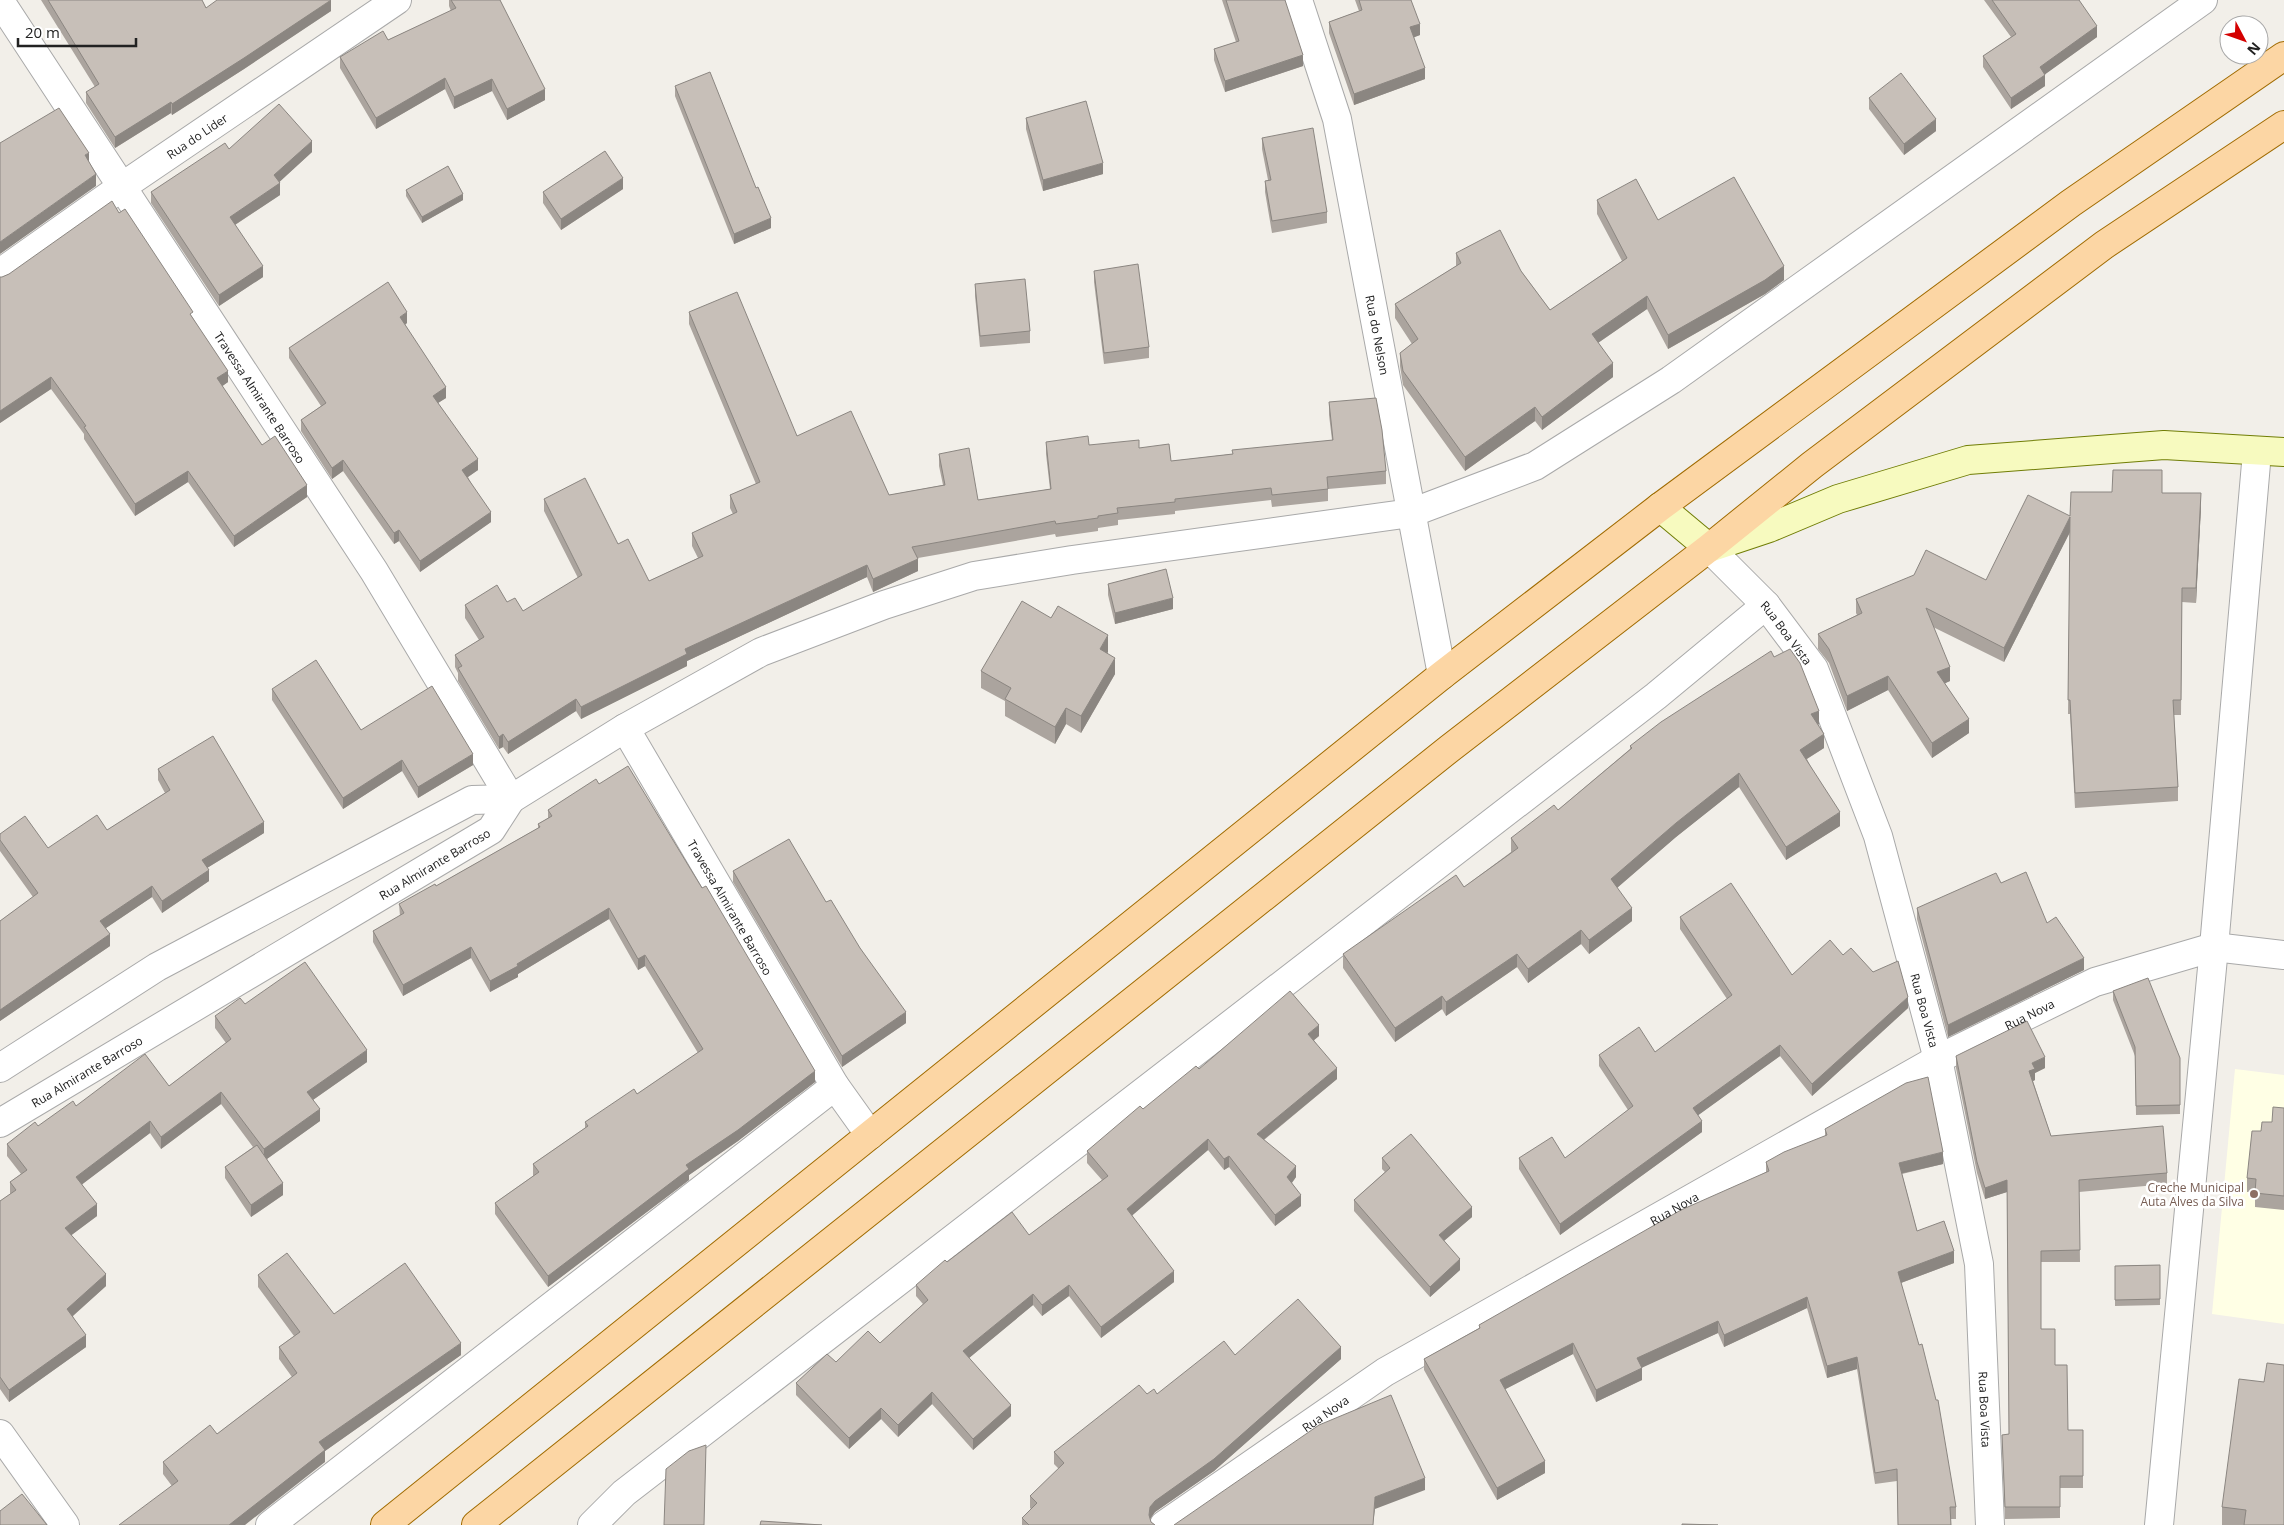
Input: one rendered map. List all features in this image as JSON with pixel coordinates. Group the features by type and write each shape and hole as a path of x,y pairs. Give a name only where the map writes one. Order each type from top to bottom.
{"main road":[{"path":"385,1525 1442,675 1660,507 2071,203 2284,56"},
{"path":"476,1525 1449,749 1709,548 1812,465 2104,245 2284,125"},
{"path":"1709,548 1769,528 1838,499 1968,460 2164,445 2257,452 2284,452"},
{"path":"1660,507 1709,548"}],"street":[{"name":"Rua do Lider","path":"0,274 122,186 397,0"},
{"name":"Rua do Nelson","path":"1298,0 1337,119 1442,675"},
{"path":"0,1068 157,967 472,800 511,799 625,728 761,652 884,605 974,576 1072,560 1411,513 1534,466 1672,380 2203,0"},
{"name":"Travessa Almirante Barroso","path":"0,1 374,572 511,799"},
{"path":"2158,1525 2214,947 2257,452"},
{"name":"Rua Boa Vista","path":"1709,548 1766,606 1814,668 1874,827 1938,1060 1979,1264 1990,1525"},
{"path":"592,1525 624,1493 1641,708 1766,606"},
{"name":"Travessa Almirante Barroso","path":"625,728 835,1086 870,1135"},
{"name":"Rua Almirante Barroso","path":"0,1123 491,830 511,799"},
{"path":"2214,947 2284,955"},
{"name":"Rua Nova","path":"1164,1525 1385,1372 1938,1060 2095,982 2214,947"},
{"path":"270,1525 835,1086"},
{"path":"0,1434 65,1525"}],"shaded area":[{"name":"Creche Municipal Auta Alves da Silva","path":"2235,1069 2284,1075 2284,1324 2212,1314"}],"building":[{"path":"48,0 202,0 206,8 217,0 331,0 172,104 171,102 115,137 86,92 99,84"},
{"path":"451,0 500,0 545,89 507,109 492,79 454,97 445,78 376,118 340,57 383,31 388,40 456,8"},
{"path":"1226,0 1285,0 1303,55 1225,81 1214,49 1239,41"},
{"path":"1359,0 1411,0 1420,24 1410,27 1425,68 1354,94 1329,22 1362,10"},
{"path":"1992,0 2079,0 2097,26 2040,67 2045,75 2011,98 1983,56 2016,34"},
{"path":"710,72 756,188 758,187 771,218 734,234 675,86"},
{"path":"1901,73 1936,119 1904,144 1869,98"},
{"path":"1086,101 1103,163 1043,180 1026,118"},
{"path":"279,104 312,141 274,175 280,183 230,217 263,266 219,295 151,192 225,143 229,149"},
{"path":"59,108 89,153 85,155 96,174 0,242 0,143"},
{"path":"1313,128 1327,212 1272,221 1265,181 1271,180 1262,138"},
{"path":"605,151 623,178 561,219 543,192"},
{"path":"448,166 463,194 422,217 406,190"},
{"path":"1734,177 1784,266 1765,280 1668,335 1647,296 1592,334 1613,363 1542,417 1535,407 1465,457 1403,371 1400,353 1418,339 1395,304 1461,263 1456,253 1500,230 1521,271 1550,310 1627,258 1597,200 1636,179 1658,220"},
{"path":"112,201 119,213 125,209 193,312 190,314 228,371 217,378 262,445 275,436 307,485 234,536 188,471 135,504 84,427 86,426 51,377 0,411 0,277 9,274"},
{"path":"1138,264 1149,347 1104,353 1094,271"},
{"path":"1025,279 1030,331 980,336 975,284"},
{"path":"388,282 407,312 400,317 446,387 433,396 478,459 462,470 491,512 420,561 399,530 394,533 343,460 332,468 301,420 326,403 289,348"},
{"path":"737,292 797,436 851,411 889,495 945,485 939,454 969,448 978,500 1051,489 1046,442 1088,436 1089,445 1139,440 1139,448 1169,444 1171,461 1233,454 1232,450 1333,440 1329,402 1376,398 1382,430 1386,471 1327,477 1328,489 1272,495 1271,488 1175,499 1175,502 1117,508 1118,513 1098,516 1098,518 1056,524 1055,521 912,547 918,559 873,579 867,565 685,649 687,654 581,707 576,699 508,742 503,734 499,737 458,668 462,666 455,655 484,637 465,605 497,585 507,602 515,598 523,611 582,575 544,499 585,478 618,544 628,539 649,581 703,556 692,533 737,512 730,495 760,482 689,312"},
{"path":"2113,470 2162,470 2162,493 2201,493 2196,588 2182,588 2181,700 2173,700 2178,787 2075,793 2070,700 2068,700 2070,517 2004,648 1926,608 1950,667 1937,672 1969,719 1932,743 1888,676 1847,696 1829,649 1818,634 1862,613 1856,599 1914,575 1926,550 1986,580 2028,495 2070,516 2071,492 2112,492"},
{"path":"1166,569 1173,598 1115,613 1108,584"},
{"path":"1022,601 1051,618 1058,606 1108,635 1100,649 1115,658 1081,716 1066,708 1055,727 1005,699 1011,688 981,671"},
{"path":"1790,649 1800,663 1819,711 1811,714 1824,734 1800,750 1840,812 1786,847 1739,773 1676,823 1611,879 1632,908 1589,940 1581,930 1528,969 1517,954 1446,1002 1442,996 1395,1028 1343,954 1456,875 1464,887 1518,848 1511,838 1554,805 1558,810 1632,748 1630,746 1661,722 1771,651 1774,657"},
{"path":"316,660 361,730 432,686 473,754 418,787 402,760 343,798 272,689"},
{"path":"213,736 264,822 202,860 209,870 162,901 152,886 100,921 110,934 0,1010 0,921 38,893 0,840 0,834 25,816 48,848 97,815 107,830 170,790 158,769"},
{"path":"628,766 702,888 706,886 815,1071 738,1130 686,1165 689,1169 548,1276 495,1203 539,1172 533,1164 588,1126 585,1122 634,1089 637,1094 703,1049 645,955 638,959 609,908 517,964 518,966 490,981 471,947 403,985 373,931 404,913 399,904 435,884 436,886 540,827 538,824 552,816 548,810 596,779 599,784"},
{"path":"789,839 826,902 831,900 860,948 906,1012 842,1056 733,871"},
{"path":"2026,872 2047,923 2056,917 2084,958 1948,1025 1917,908 1996,873 2001,883"},
{"path":"1731,883 1792,975 1830,940 1843,955 1851,948 1873,972 1898,961 1908,997 1812,1084 1780,1045 1693,1108 1702,1121 1560,1224 1519,1158 1552,1137 1565,1158 1633,1106 1599,1055 1639,1027 1655,1052 1732,995 1680,917"},
{"path":"305,962 367,1050 307,1092 320,1109 264,1149 221,1092 161,1137 150,1121 76,1177 97,1204 65,1228 106,1274 67,1309 86,1335 9,1390 0,1377 0,1201 16,1190 10,1182 27,1170 7,1144 35,1122 38,1126 73,1101 76,1106 145,1054 169,1086 231,1039 215,1016 240,998 245,1004"},
{"path":"2148,978 2180,1058 2180,1105 2136,1106 2135,1047 2113,991"},
{"path":"1290,991 1319,1025 1308,1034 1337,1068 1257,1134 1296,1166 1287,1177 1301,1195 1275,1215 1229,1156 1224,1159 1208,1139 1127,1209 1174,1271 1101,1327 1069,1285 1042,1305 1033,1294 963,1351 1011,1405 973,1439 932,1392 898,1425 881,1408 849,1438 796,1383 827,1354 836,1362 868,1331 880,1343 928,1300 916,1285 945,1260 947,1262 1012,1212 1029,1235 1108,1176 1087,1151 1140,1106 1143,1109 1196,1066 1199,1069"},
{"path":"2027,1021 2045,1057 2032,1063 2035,1069 2029,1071 2051,1136 2163,1126 2167,1173 2079,1180 2080,1250 2041,1251 2041,1329 2055,1329 2055,1365 2067,1365 2068,1430 2083,1430 2083,1476 2060,1476 2060,1507 2005,1507 2002,1435 2009,1434 2007,1180 1985,1188 1977,1162 1956,1056"},
{"path":"1928,1077 1943,1152 1899,1163 1917,1231 1944,1221 1954,1251 1898,1272 1919,1345 1922,1344 1936,1400 1938,1400 1956,1507 1950,1507 1951,1525 1898,1525 1897,1469 1875,1473 1857,1357 1827,1366 1807,1297 1724,1335 1718,1321 1637,1358 1642,1368 1596,1390 1573,1343 1500,1380 1545,1461 1497,1488 1424,1359 1480,1328 1479,1325 1681,1210 1769,1171 1766,1162 1784,1152 1827,1135 1825,1129 1906,1083"},
{"path":"2273,1107 2284,1108 2284,1196 2255,1193 2256,1179 2247,1178 2252,1131 2261,1131 2262,1122 2272,1122"},
{"path":"1411,1134 1472,1207 1439,1235 1460,1259 1430,1287 1354,1200 1390,1168 1382,1158"},
{"path":"257,1145 283,1183 251,1205 225,1167"},
{"path":"287,1253 334,1314 405,1263 461,1343 319,1442 325,1450 229,1525 119,1525 178,1481 163,1462 210,1425 217,1434 297,1373 279,1347 300,1332 258,1275"},
{"path":"2160,1265 2160,1299 2115,1300 2115,1266"},
{"path":"1298,1299 1341,1347 1214,1459 1155,1501 1150,1507 1149,1515 1151,1522 1155,1525 1029,1525 1022,1518 1037,1503 1030,1496 1064,1463 1054,1452 1139,1385 1147,1394 1154,1389 1157,1394 1224,1341 1235,1355"},
{"path":"2267,1363 2284,1365 2284,1525 2244,1525 2246,1510 2222,1507 2239,1379 2264,1382"},
{"path":"1391,1395 1425,1478 1375,1497 1373,1525 1174,1525 1319,1425"},
{"path":"706,1445 704,1525 664,1525 666,1469 689,1451"},
{"path":"22,1494 47,1525 0,1525 0,1511"},
{"path":"761,1521 822,1525 760,1525"},
{"path":"1682,1524 1718,1525 1682,1525"}],"place":[{"name":"Creche Municipal Auta Alves da Silva","path":"2254,1194"}]}
